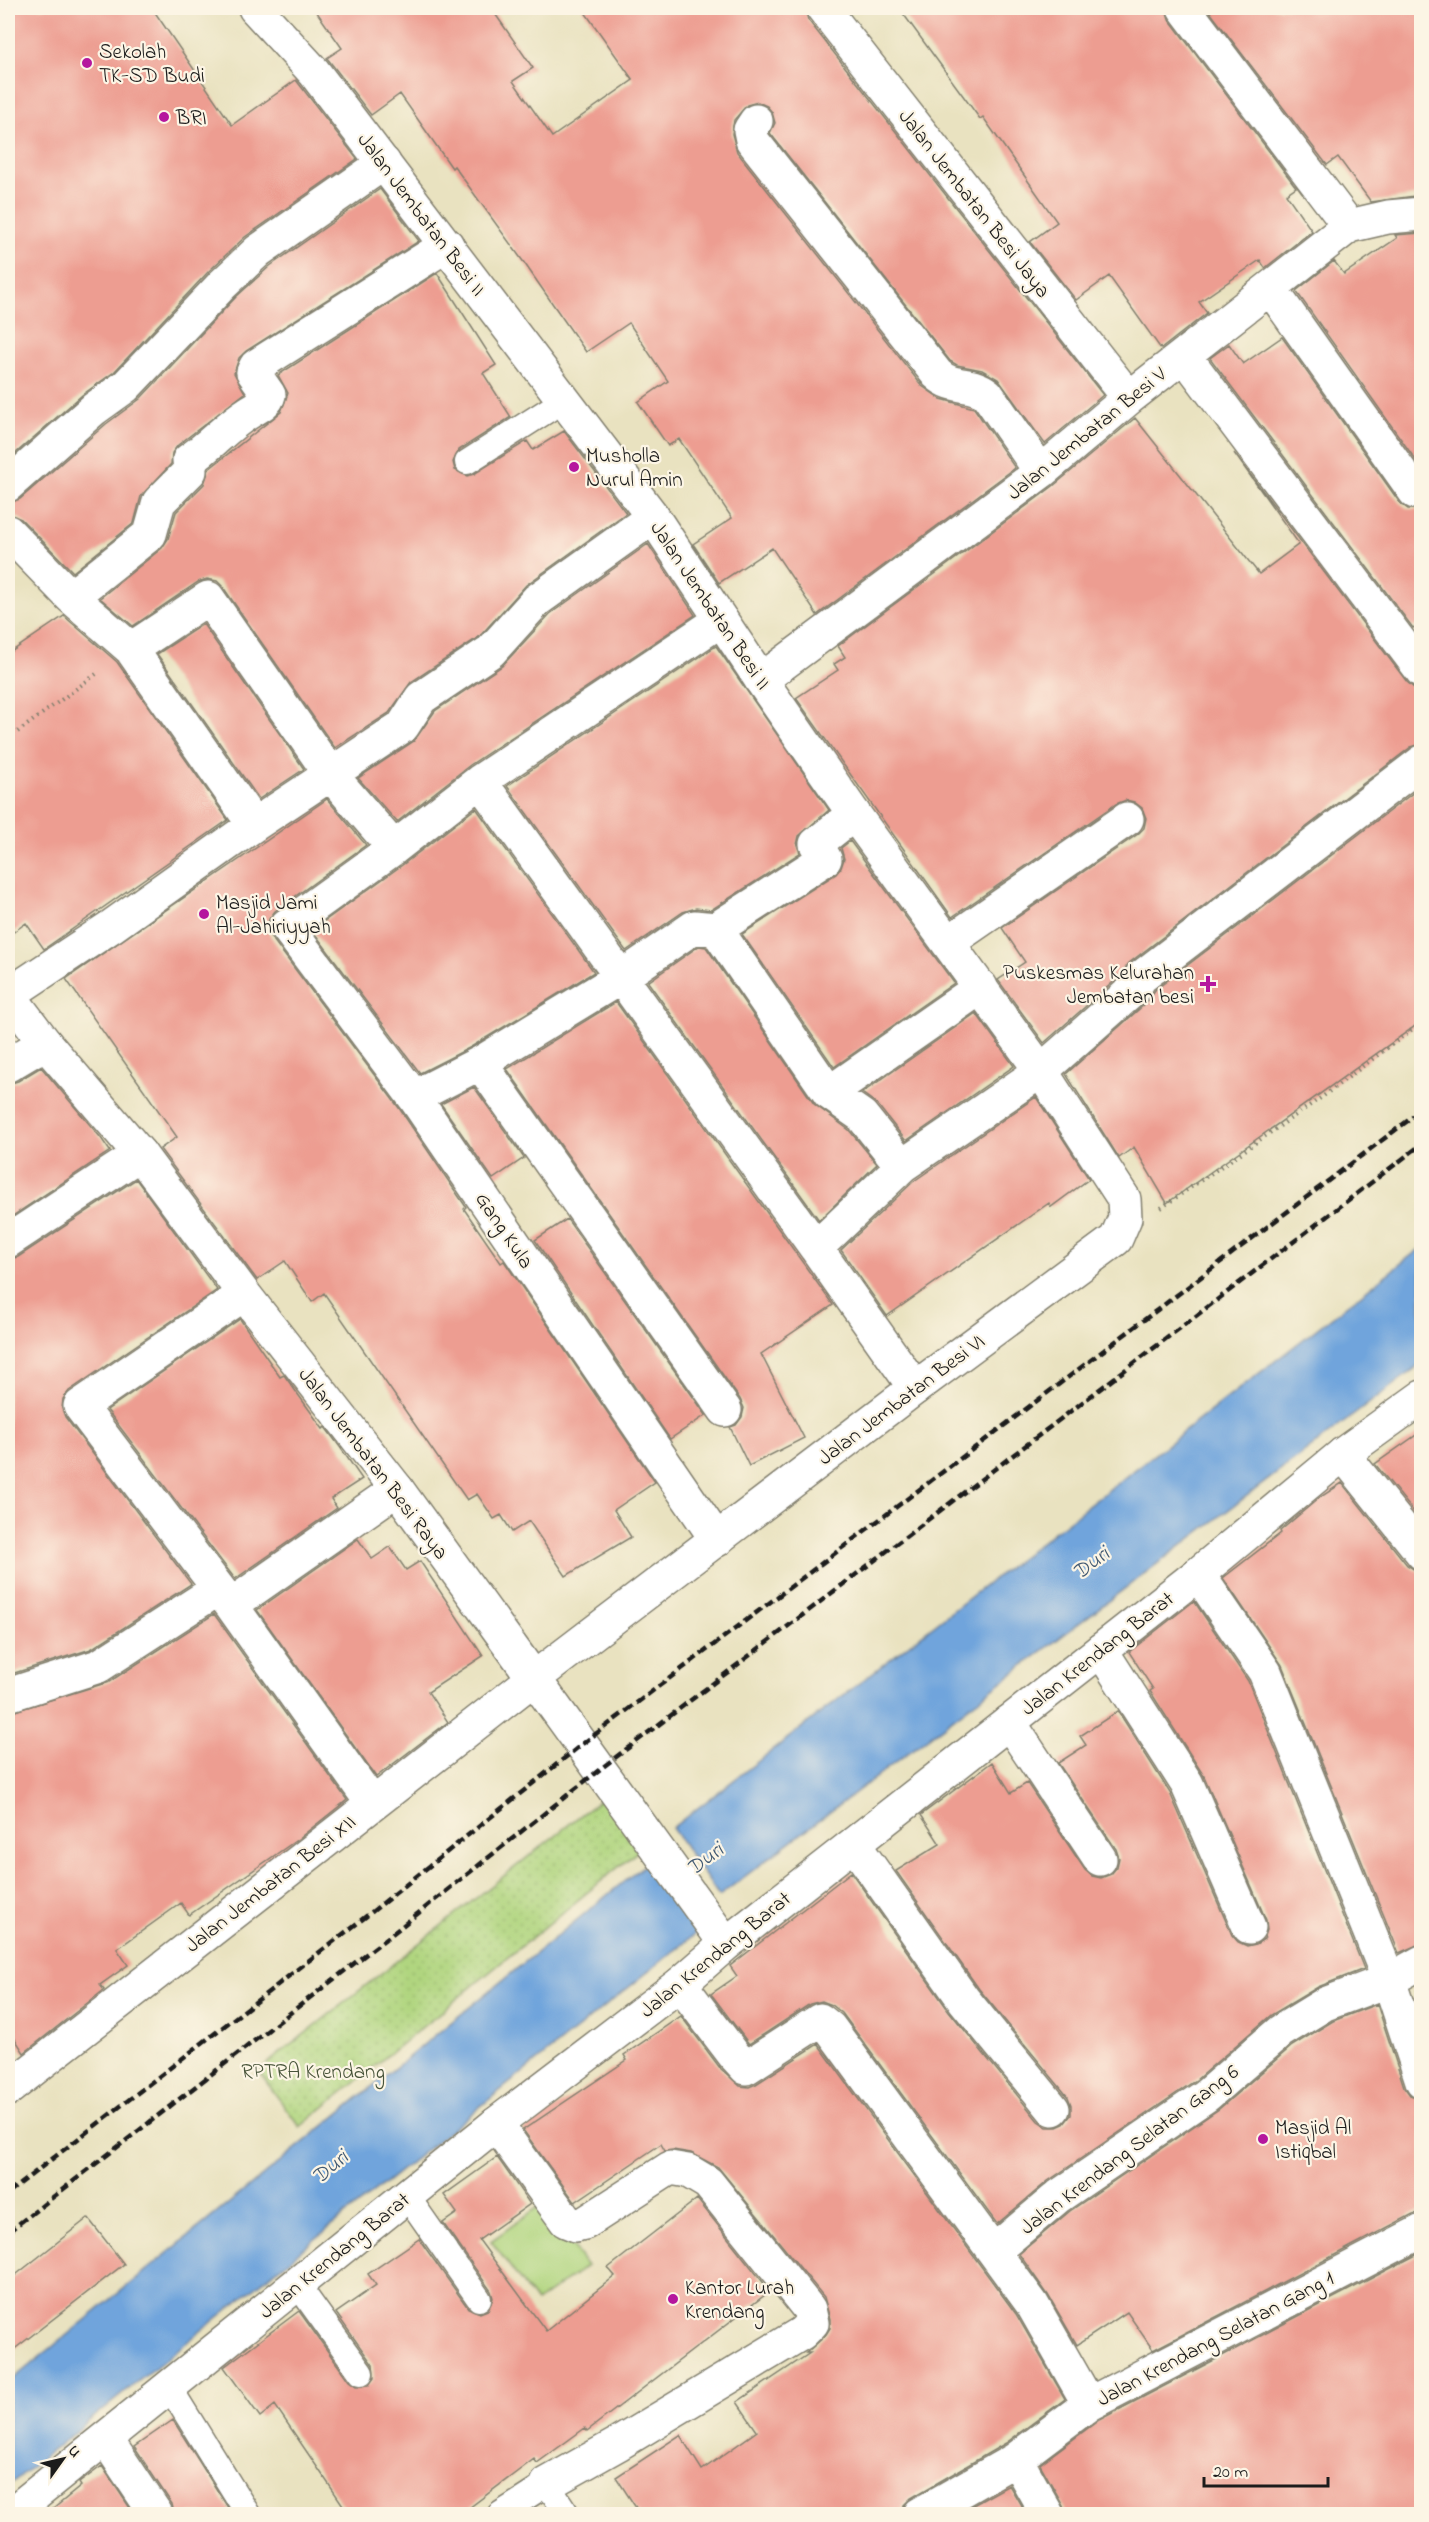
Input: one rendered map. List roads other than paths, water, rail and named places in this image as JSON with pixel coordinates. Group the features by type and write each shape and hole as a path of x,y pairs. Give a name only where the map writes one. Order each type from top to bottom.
{"street":[{"name":"Jalan Jembatan Besi II","path":"255,8 314,72 653,517 761,680 854,814 1041,1071"},
{"name":"Jalan Jembatan Besi Jaya","path":"823,8 1129,398"},
{"path":"1184,8 1349,226"},
{"path":"756,121 750,130 752,140 938,374 953,385 976,387 987,394 1041,472"},
{"path":"8,485 94,409 126,386 223,284 258,251 384,163"},
{"name":"Jalan Jembatan Besi V","path":"761,680 1041,472 1129,398 1349,226 1389,217 1422,214"},
{"path":"71,597 150,534 159,502 190,471 189,460 206,449 238,419 267,400 269,395 253,372 256,366 447,245"},
{"path":"1271,289 1415,492"},
{"path":"1184,355 1422,671"},
{"path":"8,995 112,926 254,825 404,726 421,698 490,651 537,600 653,517"},
{"path":"8,532 71,597 131,649 254,825"},
{"path":"131,649 208,598 331,775 394,848 480,780 721,620"},
{"path":"816,1248 902,1166 1041,1071 1134,989 1140,978 1422,762"},
{"path":"480,780 623,976 915,1388"},
{"path":"414,1097 480,1063 623,976 694,927 716,929 825,860 816,844 854,814"},
{"path":"949,942 1127,819"},
{"name":"Gang Kula","path":"394,848 286,926 414,1097 717,1540"},
{"path":"716,929 829,1093 862,1116 902,1166"},
{"path":"829,1093 981,987"},
{"name":"Jalan Jembatan Besi Raya","path":"8,995 45,1043 140,1154 244,1294 397,1489 717,1933"},
{"path":"8,1065 45,1043"},
{"path":"480,1063 725,1410"},
{"name":"Jalan Jembatan Besi VI","path":"533,1679 915,1388 1116,1239 1125,1218 1124,1199 1041,1071"},
{"path":"8,1241 140,1154"},
{"path":"244,1294 80,1406 224,1597 372,1803"},
{"name":"Jalan Krendang Barat","path":"22,2511 106,2439 496,2124 680,1984 717,1933 854,1844 1198,1574 1343,1454 1422,1397"},
{"path":"1343,1454 1422,1554"},
{"path":"8,1695 99,1666 224,1597 397,1489"},
{"path":"1198,1574 1265,1672 1389,1980 1422,2081"},
{"path":"1101,1650 1187,1784 1250,1927"},
{"name":"Jalan Jembatan Besi XII","path":"8,2089 533,1679"},
{"path":"1009,1722 1100,1859"},
{"path":"854,1844 964,2000 1053,2109"},
{"name":"Jalan Krendang Selatan Gang 6","path":"995,2250 1059,2196 1208,2095 1281,2031 1325,2004 1389,1980 1422,1962"},
{"path":"680,1984 746,2068 820,2020 830,2028 995,2250 1037,2314 1089,2404"},
{"path":"496,2124 566,2221 576,2225 585,2223 670,2168 688,2170 708,2183 809,2309 812,2323 802,2333 547,2484"},
{"name":"Jalan Krendang Selatan Gang 1","path":"920,2514 1016,2459 1089,2404 1422,2231"},
{"path":"106,2439 156,2514"},
{"path":"1016,2459 1047,2514"}],"lane":[{"path":"467,462 564,400"},
{"path":"407,2196 479,2299"},
{"path":"297,2284 361,2373"},
{"path":"170,2388 248,2514"},
{"path":"500,2514 547,2484 567,2514"}],"water":[{"name":"Duri","path":"1421,1248 1421,1364 719,1896 672,1828"},
{"name":"Duri","path":"654,1857 705,1926 8,2486 8,2383"}],"railway":[{"path":"8,2193 373,1911 581,1745 1422,1110"},
{"path":"8,2232 599,1770 1422,1144"}],"place":[{"name":"Sekolah TK-SD Budi","path":"87,63"},
{"name":"BRI","path":"164,117"},
{"name":"Musholla Nurul Amin","path":"574,467"},
{"name":"Masjid Jami Al-Jahiriyyah","path":"204,914"},
{"name":"Puskesmas Kelurahan Jembatan besi","path":"1208,984"},
{"name":"Masjid Al Istiqbal","path":"1263,2139"},
{"name":"Kantor Lurah Krendang","path":"673,2299"}],"park label":[{"name":"RPTRA Krendang","path":"313,2071"}]}
